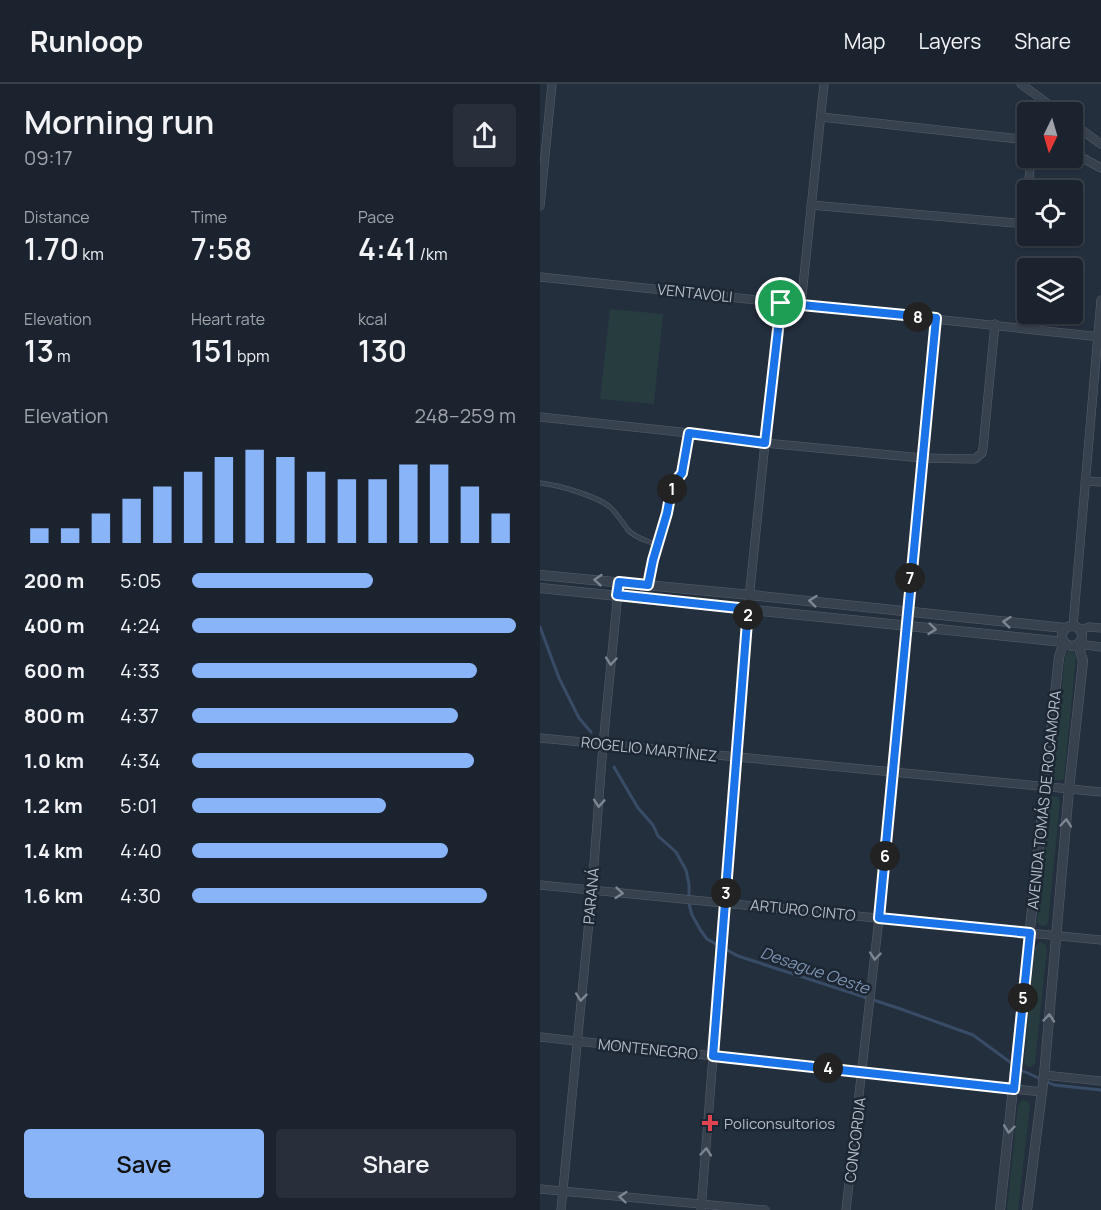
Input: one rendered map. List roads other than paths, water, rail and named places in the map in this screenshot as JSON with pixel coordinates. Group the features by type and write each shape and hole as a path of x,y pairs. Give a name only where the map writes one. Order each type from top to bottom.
{"street":[{"path":"540,206 552,84"},
{"path":"801,305 824,84"},
{"path":"1021,84 1045,102"},
{"path":"820,117 1017,139"},
{"path":"1083,131 1101,144"},
{"path":"1083,158 1101,168"},
{"path":"811,205 1017,222"},
{"name":"VENTAVOLI","path":"540,277 995,324 1099,337"},
{"path":"1078,644 1082,637 1073,628 1101,300"},
{"path":"701,1207 748,609 781,303"},
{"name":"CONCORDIA","path":"846,1210 879,918 936,318"},
{"path":"540,417 765,443 922,458 975,459 982,453 995,324"},
{"path":"648,585 672,486 682,473 689,433"},
{"path":"1085,481 1101,482"},
{"path":"540,575 1073,628 1101,628"},
{"name":"PARANÁ","path":"561,1210 619,582"},
{"path":"540,588 1064,642 1071,646 1078,644 1101,647"},
{"path":"1064,642 1062,635 1073,628"},
{"name":"AVENIDA TOMÁS DE ROCAMORA","path":"1000,1210 1044,787 1059,657 1064,642"},
{"name":"AVENIDA TOMÁS DE ROCAMORA","path":"1028,1210 1043,1082 1055,935 1083,661 1078,644"},
{"name":"ROGELIO MARTÍNEZ","path":"540,738 1101,792"},
{"name":"ARTURO CINTO","path":"540,885 1101,940"},
{"name":"MONTENEGRO","path":"540,1037 1014,1089 1043,1082 1101,1081"},
{"path":"540,1189 701,1207 765,1210"}],"lane":[{"path":"540,483 552,484 601,501 622,519 629,531 637,537 658,545"}],"waterway":[{"name":"Desague Oeste","path":"540,627 559,678 579,718 591,732"},
{"name":"Desague Oeste","path":"614,767 638,808 653,825 658,836 676,852 686,870 692,915 707,939 738,956 973,1035 1021,1070 1054,1085 1101,1090"}],"place":[{"name":"Policonsultorios","path":"710,1123"}]}
